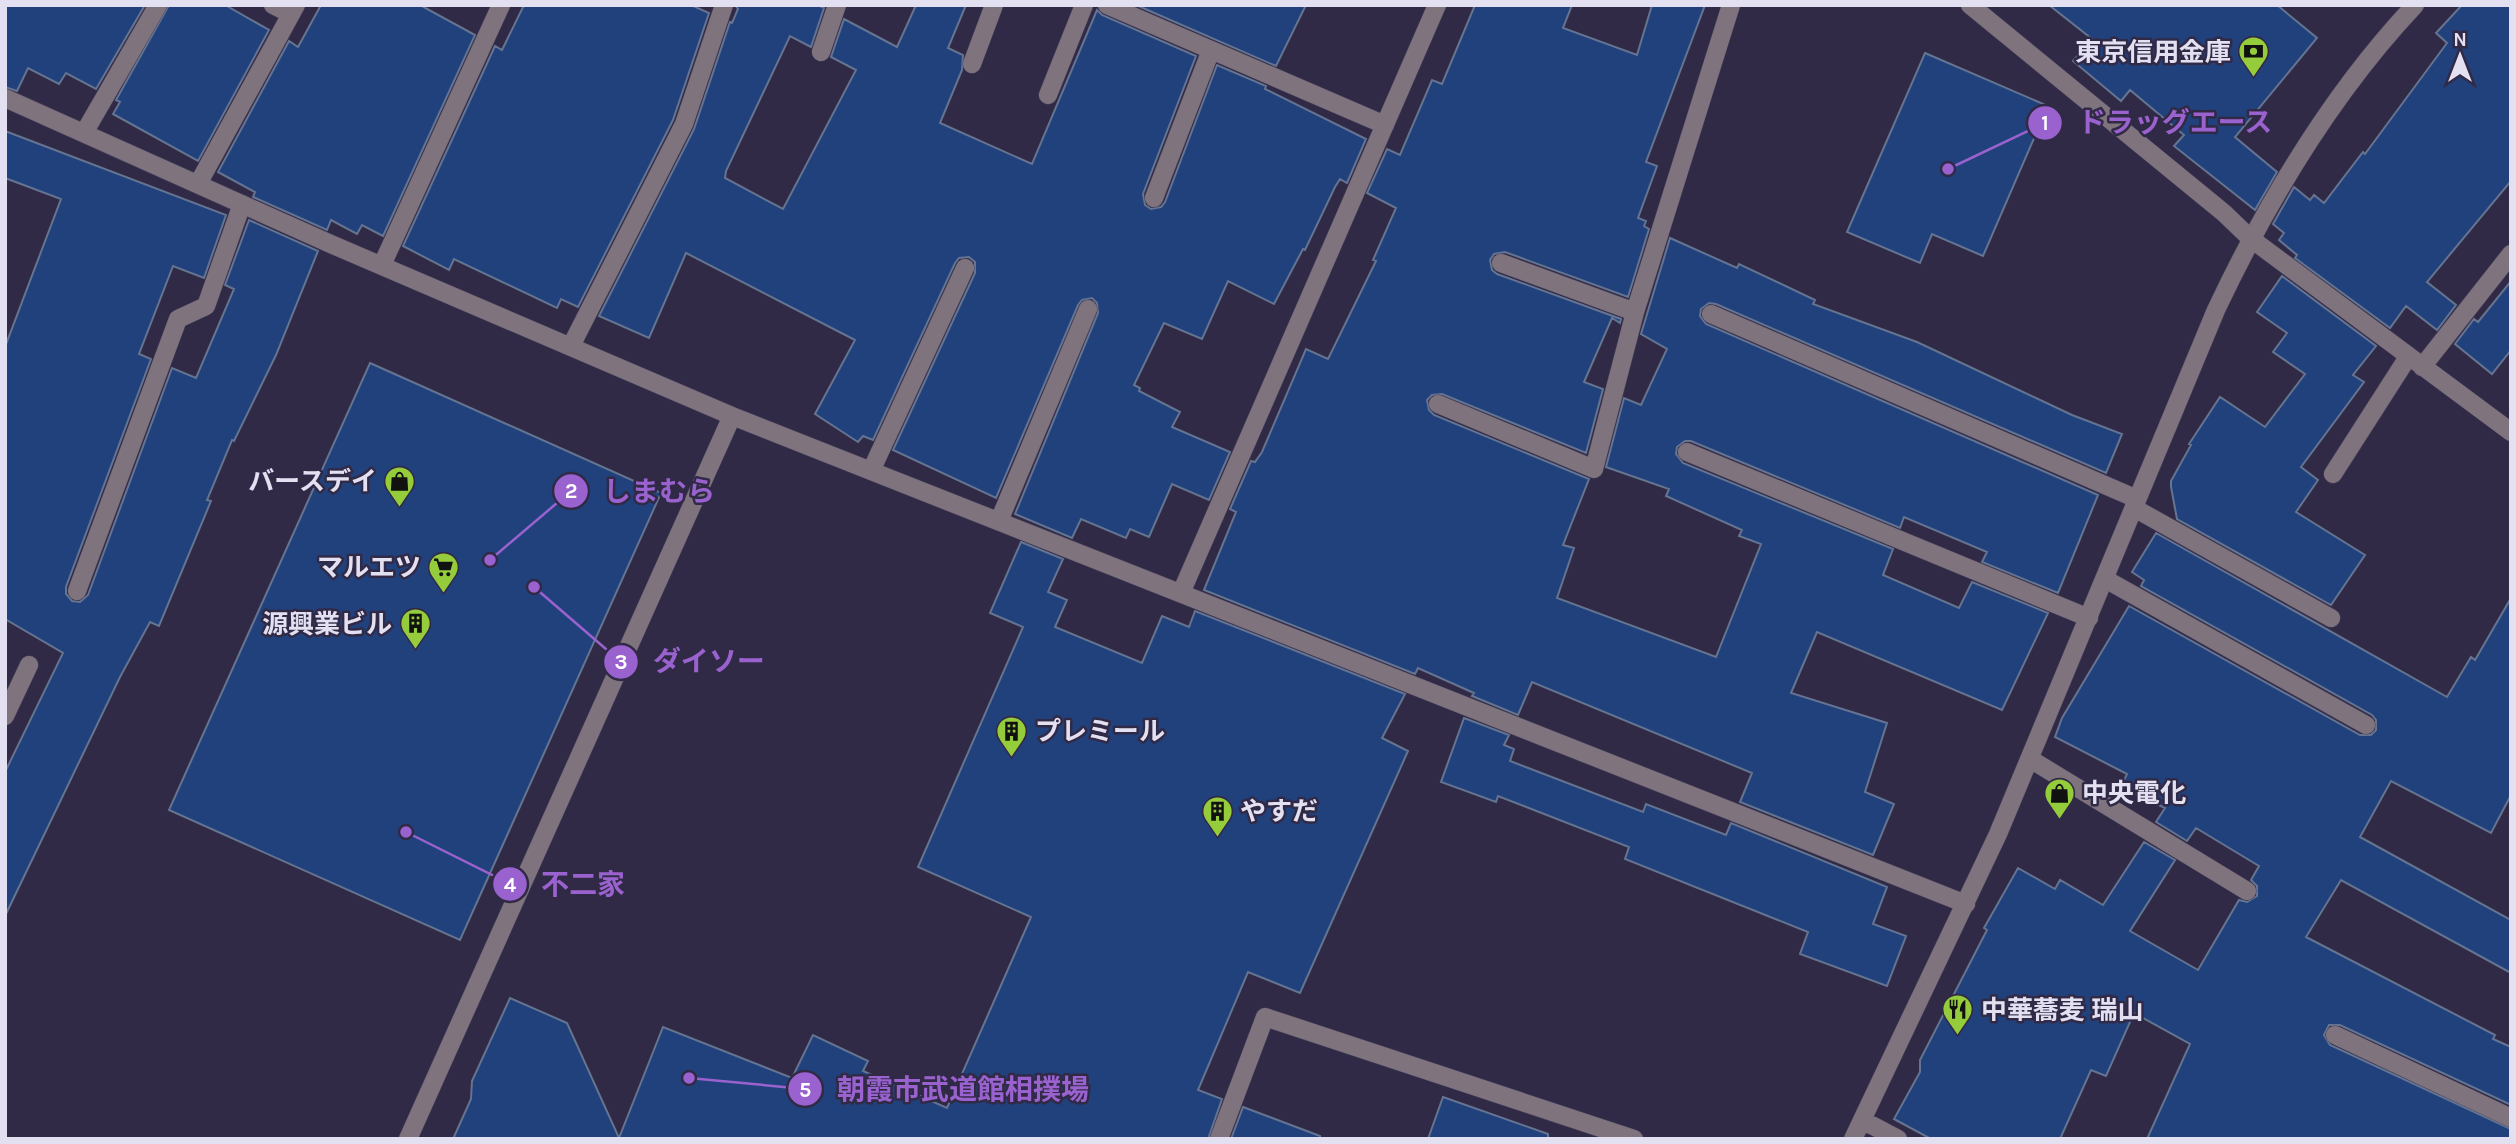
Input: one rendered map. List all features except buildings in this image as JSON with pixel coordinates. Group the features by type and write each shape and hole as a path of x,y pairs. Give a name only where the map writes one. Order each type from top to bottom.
{"street":[{"path":"84,133 158,5"},
{"path":"198,184 293,9 274,5"},
{"path":"382,265 501,5"},
{"path":"570,346 684,124 724,5"},
{"path":"821,52 836,5"},
{"path":"972,64 994,5"},
{"path":"1048,95 1084,5"},
{"path":"1107,5 1385,125"},
{"path":"1181,593 1437,5"},
{"path":"1438,404 1594,469 1635,312 1731,5"},
{"path":"1970,5 2224,213 2250,238 2511,432"},
{"path":"1853,1139 1966,904 2030,759 2216,310 2250,238 2346,86 2415,5"},
{"path":"1154,198 1211,50"},
{"path":"5,98 242,204 732,416 1966,904"},
{"path":"77,591 178,319 206,306 242,204"},
{"path":"2333,474 2415,362 2511,254"},
{"path":"1500,263 1635,312"},
{"path":"872,471 965,268"},
{"path":"999,521 1088,309"},
{"path":"1711,314 2136,504 2331,618"},
{"path":"408,1139 732,416"},
{"path":"1687,452 2088,618"},
{"path":"2105,579 2366,725"},
{"path":"5,716 29,665"},
{"path":"2030,759 2247,891"},
{"path":"1219,1139 1265,1017 1634,1139"},
{"path":"2335,1035 2511,1118"},
{"path":"1862,1120 1898,1139"}],"place":[{"name":"東京信用金庫","path":"2254,79"},
{"name":"ドラッグエース","path":"1948,169"},
{"name":"バースデイ","path":"400,508"},
{"name":"しまむら","path":"490,560"},
{"name":"ダイソー","path":"534,587"},
{"name":"マルエツ","path":"444,594"},
{"name":"源興業ビル","path":"415,651"},
{"name":"プレミール","path":"1012,758"},
{"name":"中央電化","path":"2059,820"},
{"name":"不二家","path":"406,832"},
{"name":"やすだ","path":"1217,838"},
{"name":"中華蕎麦 瑞山","path":"1958,1037"},
{"name":"朝霞市武道館相撲場","path":"689,1078"}]}
